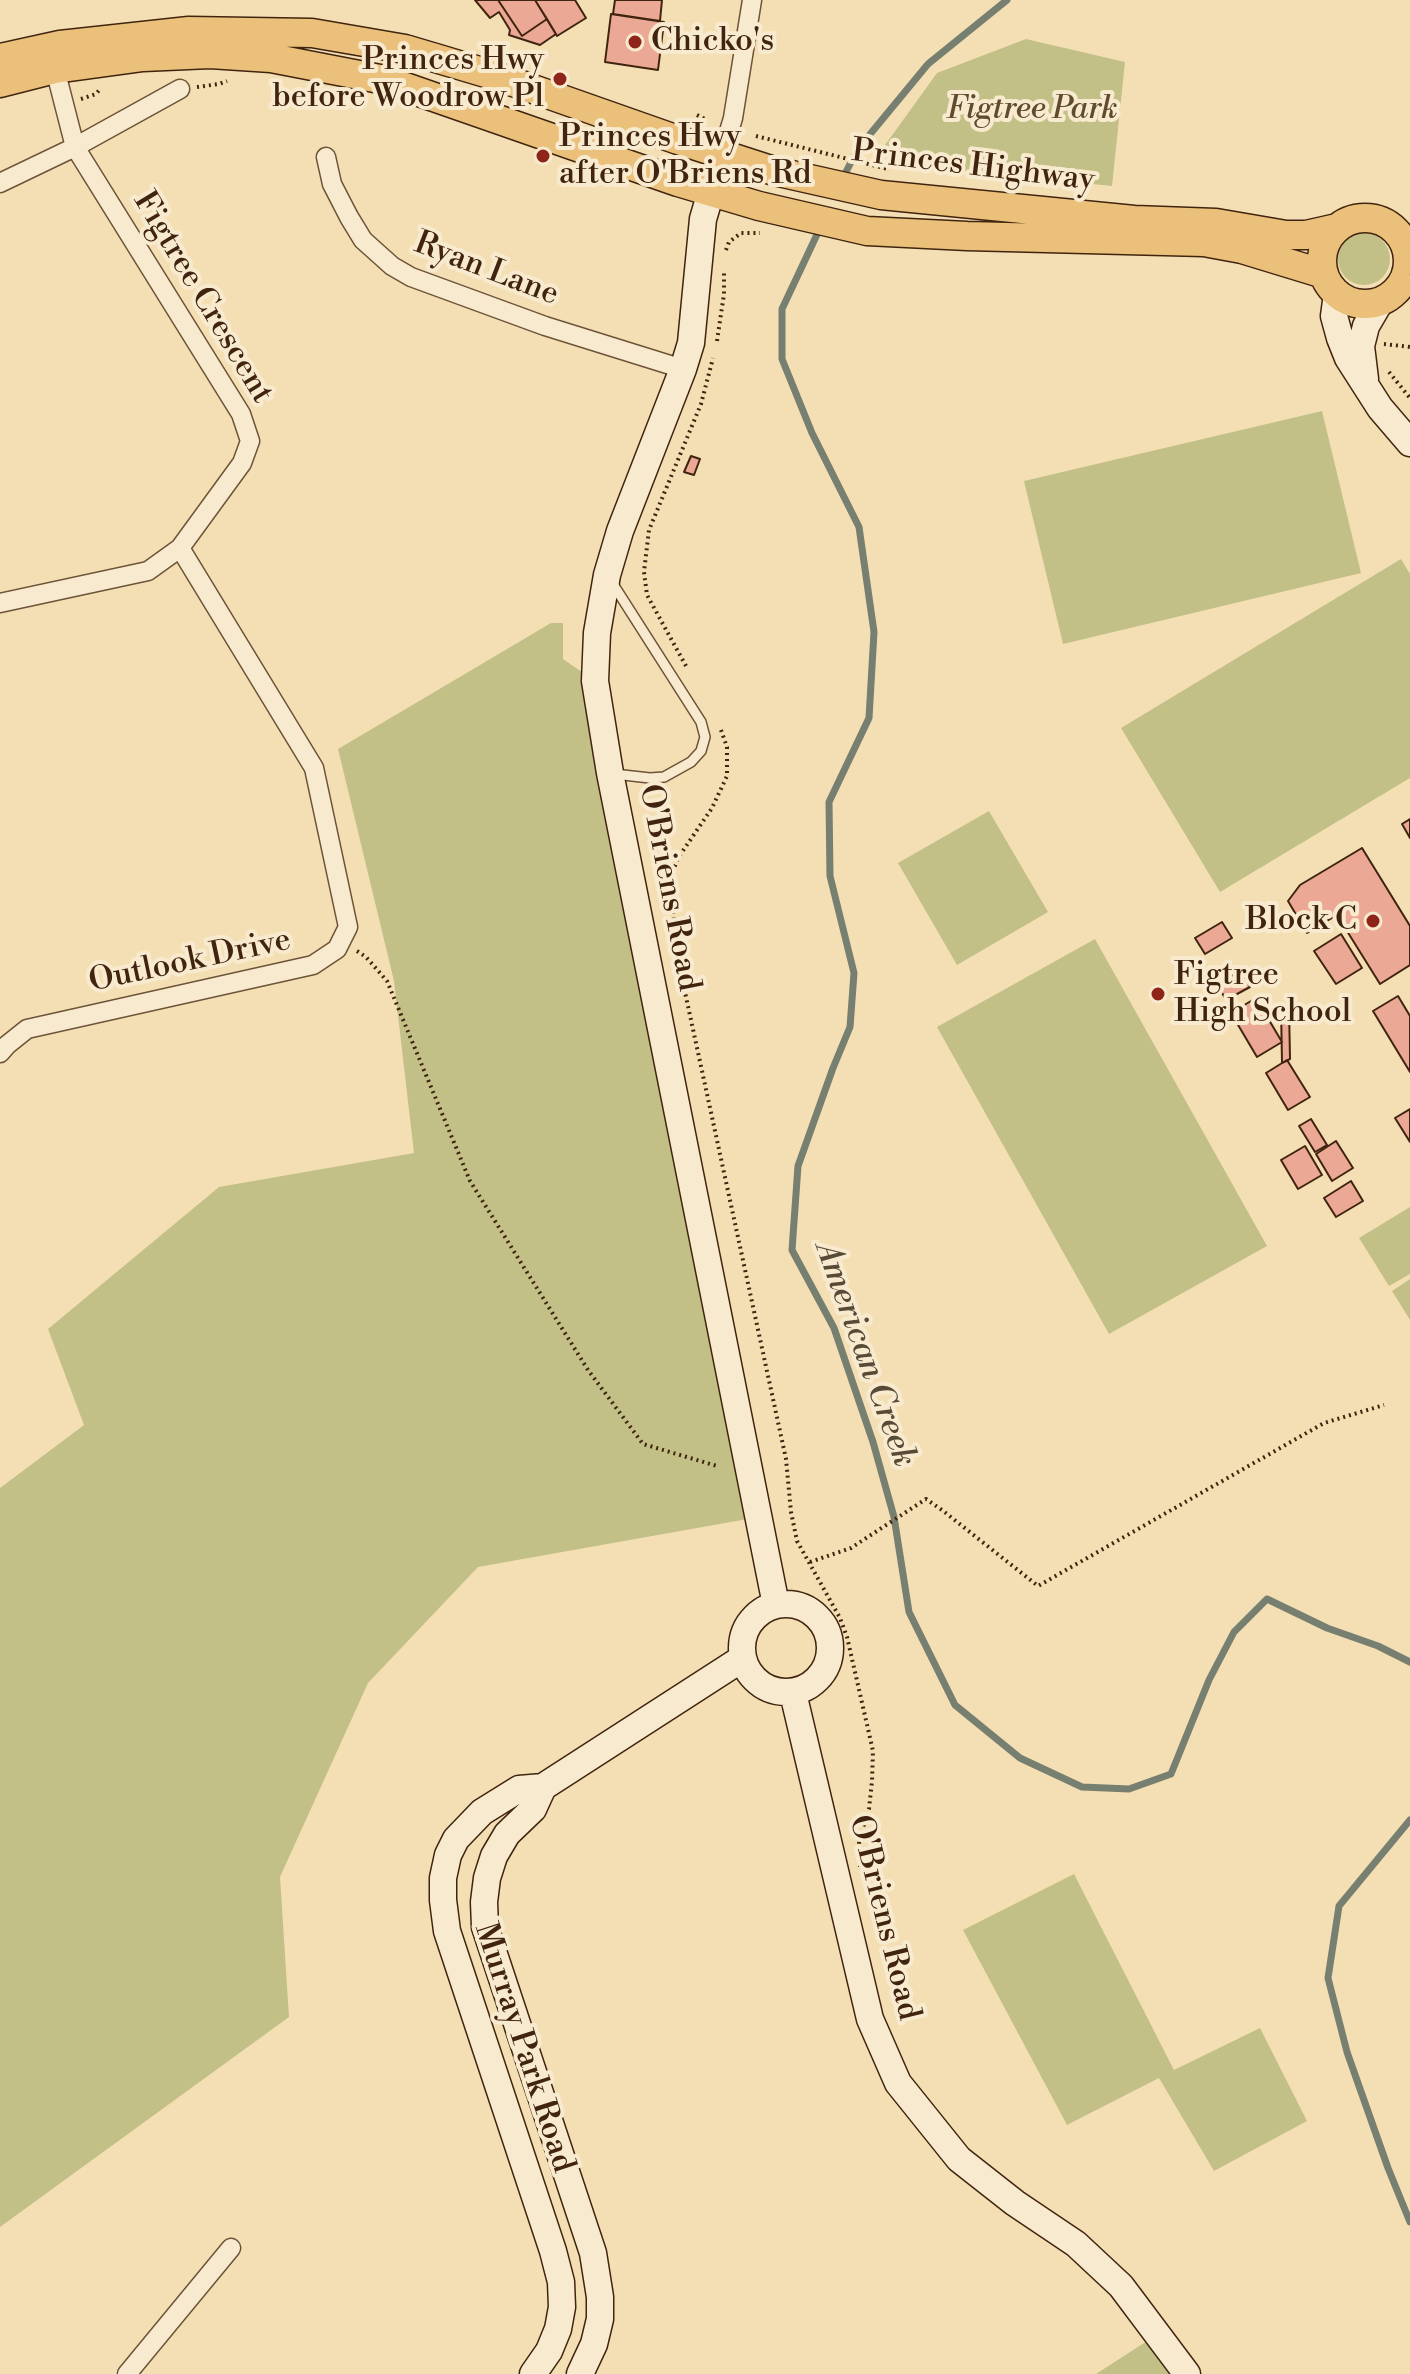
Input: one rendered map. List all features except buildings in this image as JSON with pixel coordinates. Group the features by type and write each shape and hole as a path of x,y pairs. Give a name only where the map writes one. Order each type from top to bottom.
{"main road":[{"name":"Princes Highway","path":"0,58 60,45 189,31 312,33 405,49 496,76 774,171 885,182 1134,220 1216,223 1286,235 1306,235 1337,228"},
{"name":"Princes Highway","path":"0,83 55,69 143,57 210,54 271,58 385,80 427,93 711,192 763,220 867,231 967,236 1204,242 1242,249 1330,284"},
{"path":"1381,220 1406,245 1409,271 1395,293 1380,302 1358,304 1330,284 1322,257 1327,241 1337,228 1348,221 1361,218 1381,220 1410,214"}],"street":[{"path":"722,155 733,118 752,0"},
{"name":"Figtree Crescent","path":"0,603 148,571 180,548 242,463 250,441 241,414 75,147 55,69"},
{"path":"0,183 75,147 180,89"},
{"name":"O'Briens Road","path":"722,155 701,230 691,343 620,531 607,575 597,633 595,681 610,773 776,1605"},
{"name":"Ryan Lane","path":"326,157 332,184 349,217 363,240 392,266 411,277 545,326 683,369"},
{"path":"1330,284 1334,316 1348,358 1368,390 1410,443"},
{"path":"1368,390 1362,368 1361,346 1366,326 1380,302"},
{"path":"180,548 314,768 348,927 342,940"},
{"name":"Outlook Drive","path":"0,1053 27,1029 313,965 337,949 342,940"},
{"path":"776,1605 796,1605 810,1611 828,1635 830,1651 827,1665 819,1678 793,1693 766,1688 747,1670 743,1658 742,1646 748,1624 765,1609 776,1605"},
{"name":"Murray Park Road","path":"536,2373 558,2329 562,2307 561,2282 447,1931 443,1878 448,1855 456,1839 482,1812 519,1789 543,1787 743,1658"},
{"name":"O'Briens Road","path":"793,1693 870,2019 898,2083 959,2159 1015,2203 1076,2244 1121,2286 1187,2374"},
{"name":"Murray Park Road","path":"543,1787 533,1809 507,1834 494,1856 487,1878 485,1927 593,2253 600,2319 594,2344 580,2374"},
{"path":"127,2374 231,2248"}],"lane":[{"path":"607,575 701,722 705,737 701,751 691,762 664,777 610,773"}],"path":[{"path":"180,89 219,84 229,79"},
{"path":"89,97 96,94 107,81"},
{"path":"697,115 705,119"},
{"path":"756,136 780,141 885,182"},
{"path":"725,253 729,242 763,220"},
{"path":"717,343 724,294 724,267"},
{"path":"1390,356 1394,345"},
{"path":"689,671 647,595 644,572 649,530 701,404 714,357"},
{"path":"1386,366 1410,398"},
{"path":"718,720 727,747 727,776 712,808 678,858 670,879 675,933 786,1459 797,1541 840,1618 847,1637 873,1751 869,1809 859,1840 860,1870"},
{"path":"342,940 366,957 387,981 470,1181 588,1370 643,1444 717,1466"},
{"path":"809,1562 851,1548 926,1499 1038,1586 1324,1423 1384,1405"}],"green space":[{"name":"Figtree Park","path":"1026,39 1125,62 1112,186 966,171 880,152 937,73"},
{"path":"1364,233 1382,241 1390,259 1382,277 1364,285 1346,277 1338,259 1346,241"},
{"path":"1322,411 1361,573 1063,644 1024,481"},
{"path":"1401,559 1410,574 1410,778 1220,892 1121,728"},
{"path":"551,623 563,623 563,659 595,681 759,1517 478,1567 368,1683 280,1877 289,2017 0,2227 0,1488 84,1425 48,1329 219,1187 414,1153 394,981 338,749"},
{"path":"989,811 1048,912 957,965 898,863"},
{"path":"1095,939 1267,1246 1109,1334 937,1027"},
{"path":"1410,1207 1410,1274 1389,1286 1359,1238"},
{"path":"1410,1279 1410,1320 1392,1291"},
{"path":"1074,1874 1174,2070 1260,2028 1307,2121 1214,2171 1159,2078 1067,2125 963,1930"},
{"path":"1158,2334 1187,2374 1096,2374"}],"waterway":[{"name":"American Creek","path":"843,178 857,150 928,64 1007,0"},
{"name":"American Creek","path":"821,226 782,309 782,359 812,433 859,527 874,632 869,718 829,802 830,876 854,973 850,1027 798,1166 792,1250 834,1328 873,1442 894,1517 909,1612 955,1705 1020,1758 1082,1787 1129,1789 1171,1774 1209,1680 1234,1632 1267,1599 1410,1662"},
{"name":"American Creek","path":"1410,1820 1339,1906 1328,1978 1347,2052 1410,2222"}],"place":[{"name":"Chicko's","path":"635,42"},
{"name":"Princes Hwy before Woodrow Pl","path":"560,79"},
{"name":"Princes Hwy after O'Briens Rd","path":"543,156"},
{"name":"Block C","path":"1373,921"},
{"name":"Figtree High School","path":"1158,994"}]}
